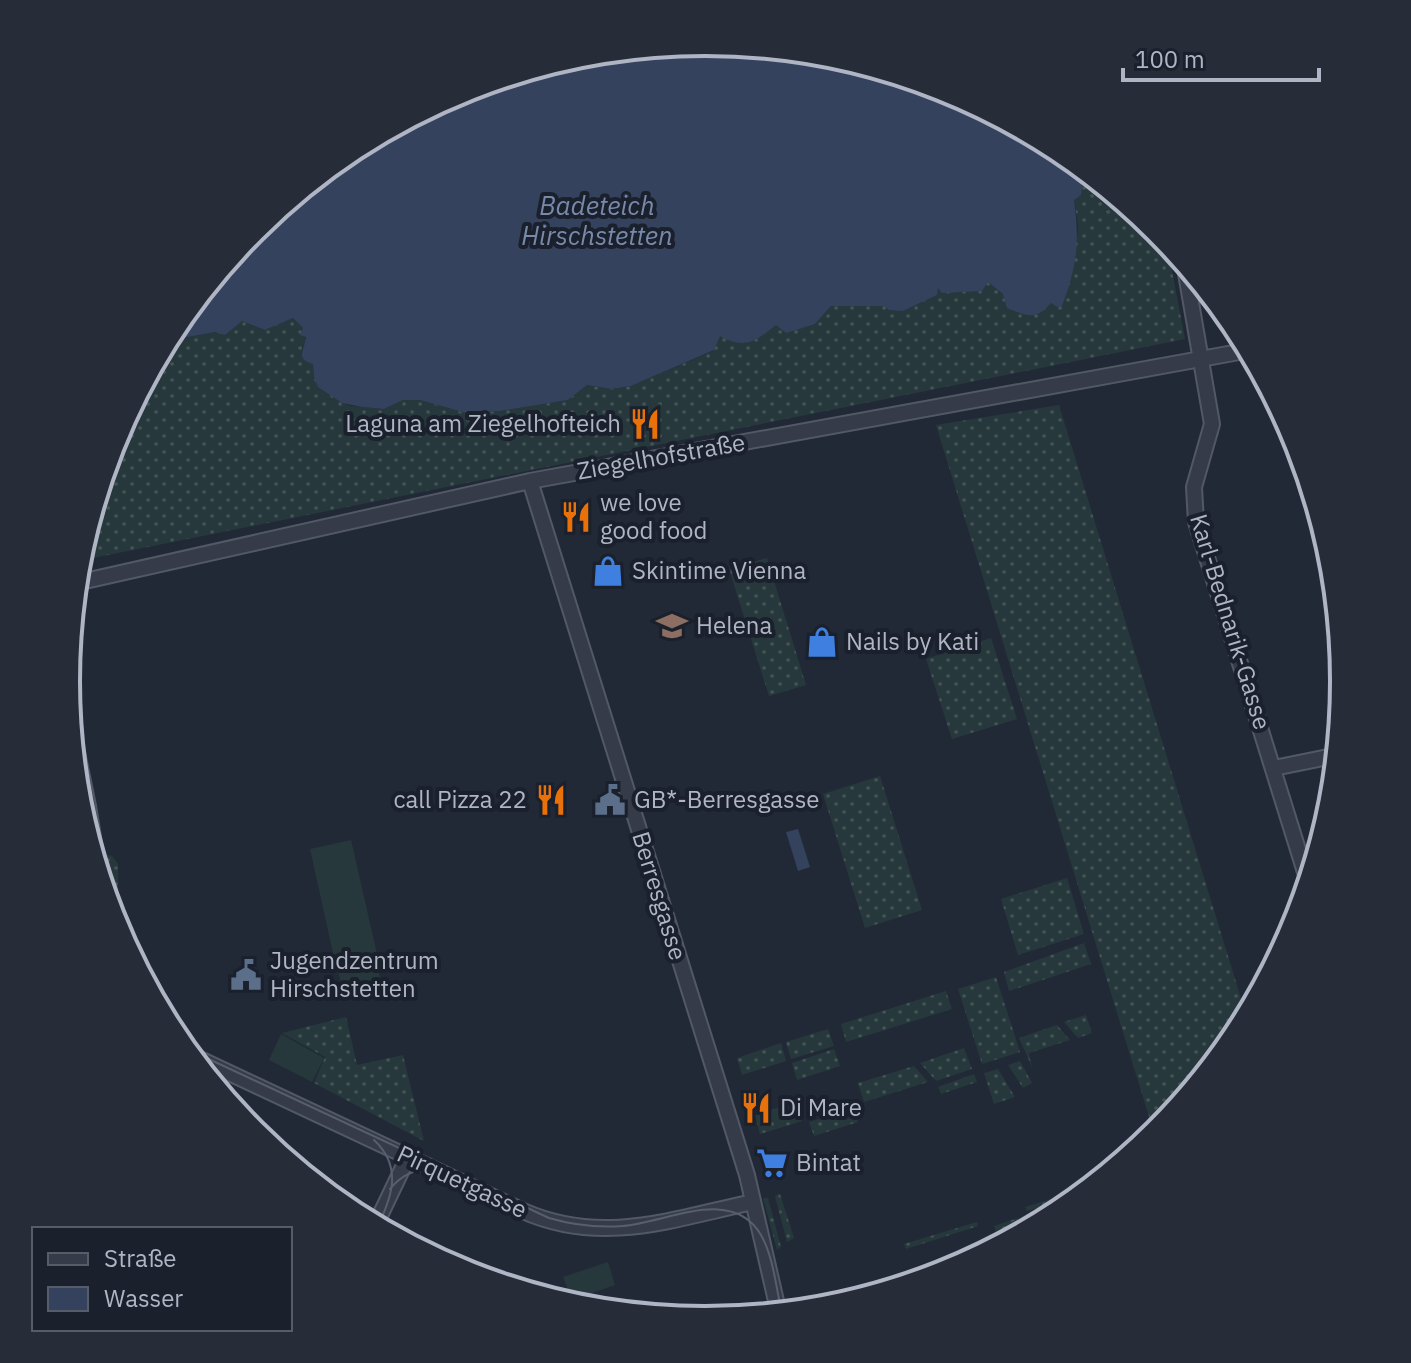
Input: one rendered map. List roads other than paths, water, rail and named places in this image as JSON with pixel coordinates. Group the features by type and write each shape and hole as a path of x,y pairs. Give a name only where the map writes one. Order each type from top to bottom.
{"street":[{"name":"Karl-Bednarik-Gasse","path":"1188,284 1212,424 1195,479 1196,522 1303,866"},
{"name":"Ziegelhofstraße","path":"88,580 530,481 1237,352"},
{"name":"Berresgasse","path":"530,481 742,1161 776,1303"},
{"path":"1274,768 1327,757"},
{"name":"Pirquetgasse","path":"211,1064 536,1217 581,1228 607,1230 641,1227 753,1202"},
{"path":"380,1215 408,1157"}],"water":[{"name":"Badeteich Hirschstetten","path":"706,56 787,61 828,68 907,89 945,104 1018,140 1082,182 1081,195 1074,200 1077,241 1074,266 1062,306 1051,303 1036,314 1021,313 1007,308 1003,294 988,282 982,291 942,293 938,288 937,295 903,311 889,310 885,306 831,306 815,324 786,333 776,325 750,342 743,343 720,336 714,350 631,386 611,389 587,385 568,400 466,413 420,400 403,400 384,409 362,407 342,403 318,387 313,364 302,356 306,337 300,335 303,328 293,318 265,330 242,321 225,335 215,332 183,338 209,301 263,239 293,211 358,161 466,104 504,89 583,68 665,57"},
{"path":"798,829 810,867 798,871 786,832"}],"tram line":[{"path":"206,1058 549,1218 614,1227 697,1211 716,1209 733,1212 749,1220 761,1235 772,1263 780,1303"},
{"path":"374,1140 383,1150 392,1172 390,1194 382,1216"},
{"path":"390,1189 412,1172 439,1170"}],"place":[{"name":"Laguna am Ziegelhofteich","path":"645,424"},
{"name":"we love good food","path":"576,517"},
{"name":"Skintime Vienna","path":"608,571"},
{"name":"Helena","path":"672,626"},
{"name":"Nails by Kati","path":"822,642"},
{"name":"call Pizza 22","path":"551,800"},
{"name":"GB*-Berresgasse","path":"610,800"},
{"name":"Jugendzentrum Hirschstetten","path":"246,975"},
{"name":"Di Mare","path":"756,1108"},
{"name":"Bintat","path":"772,1163"}]}
